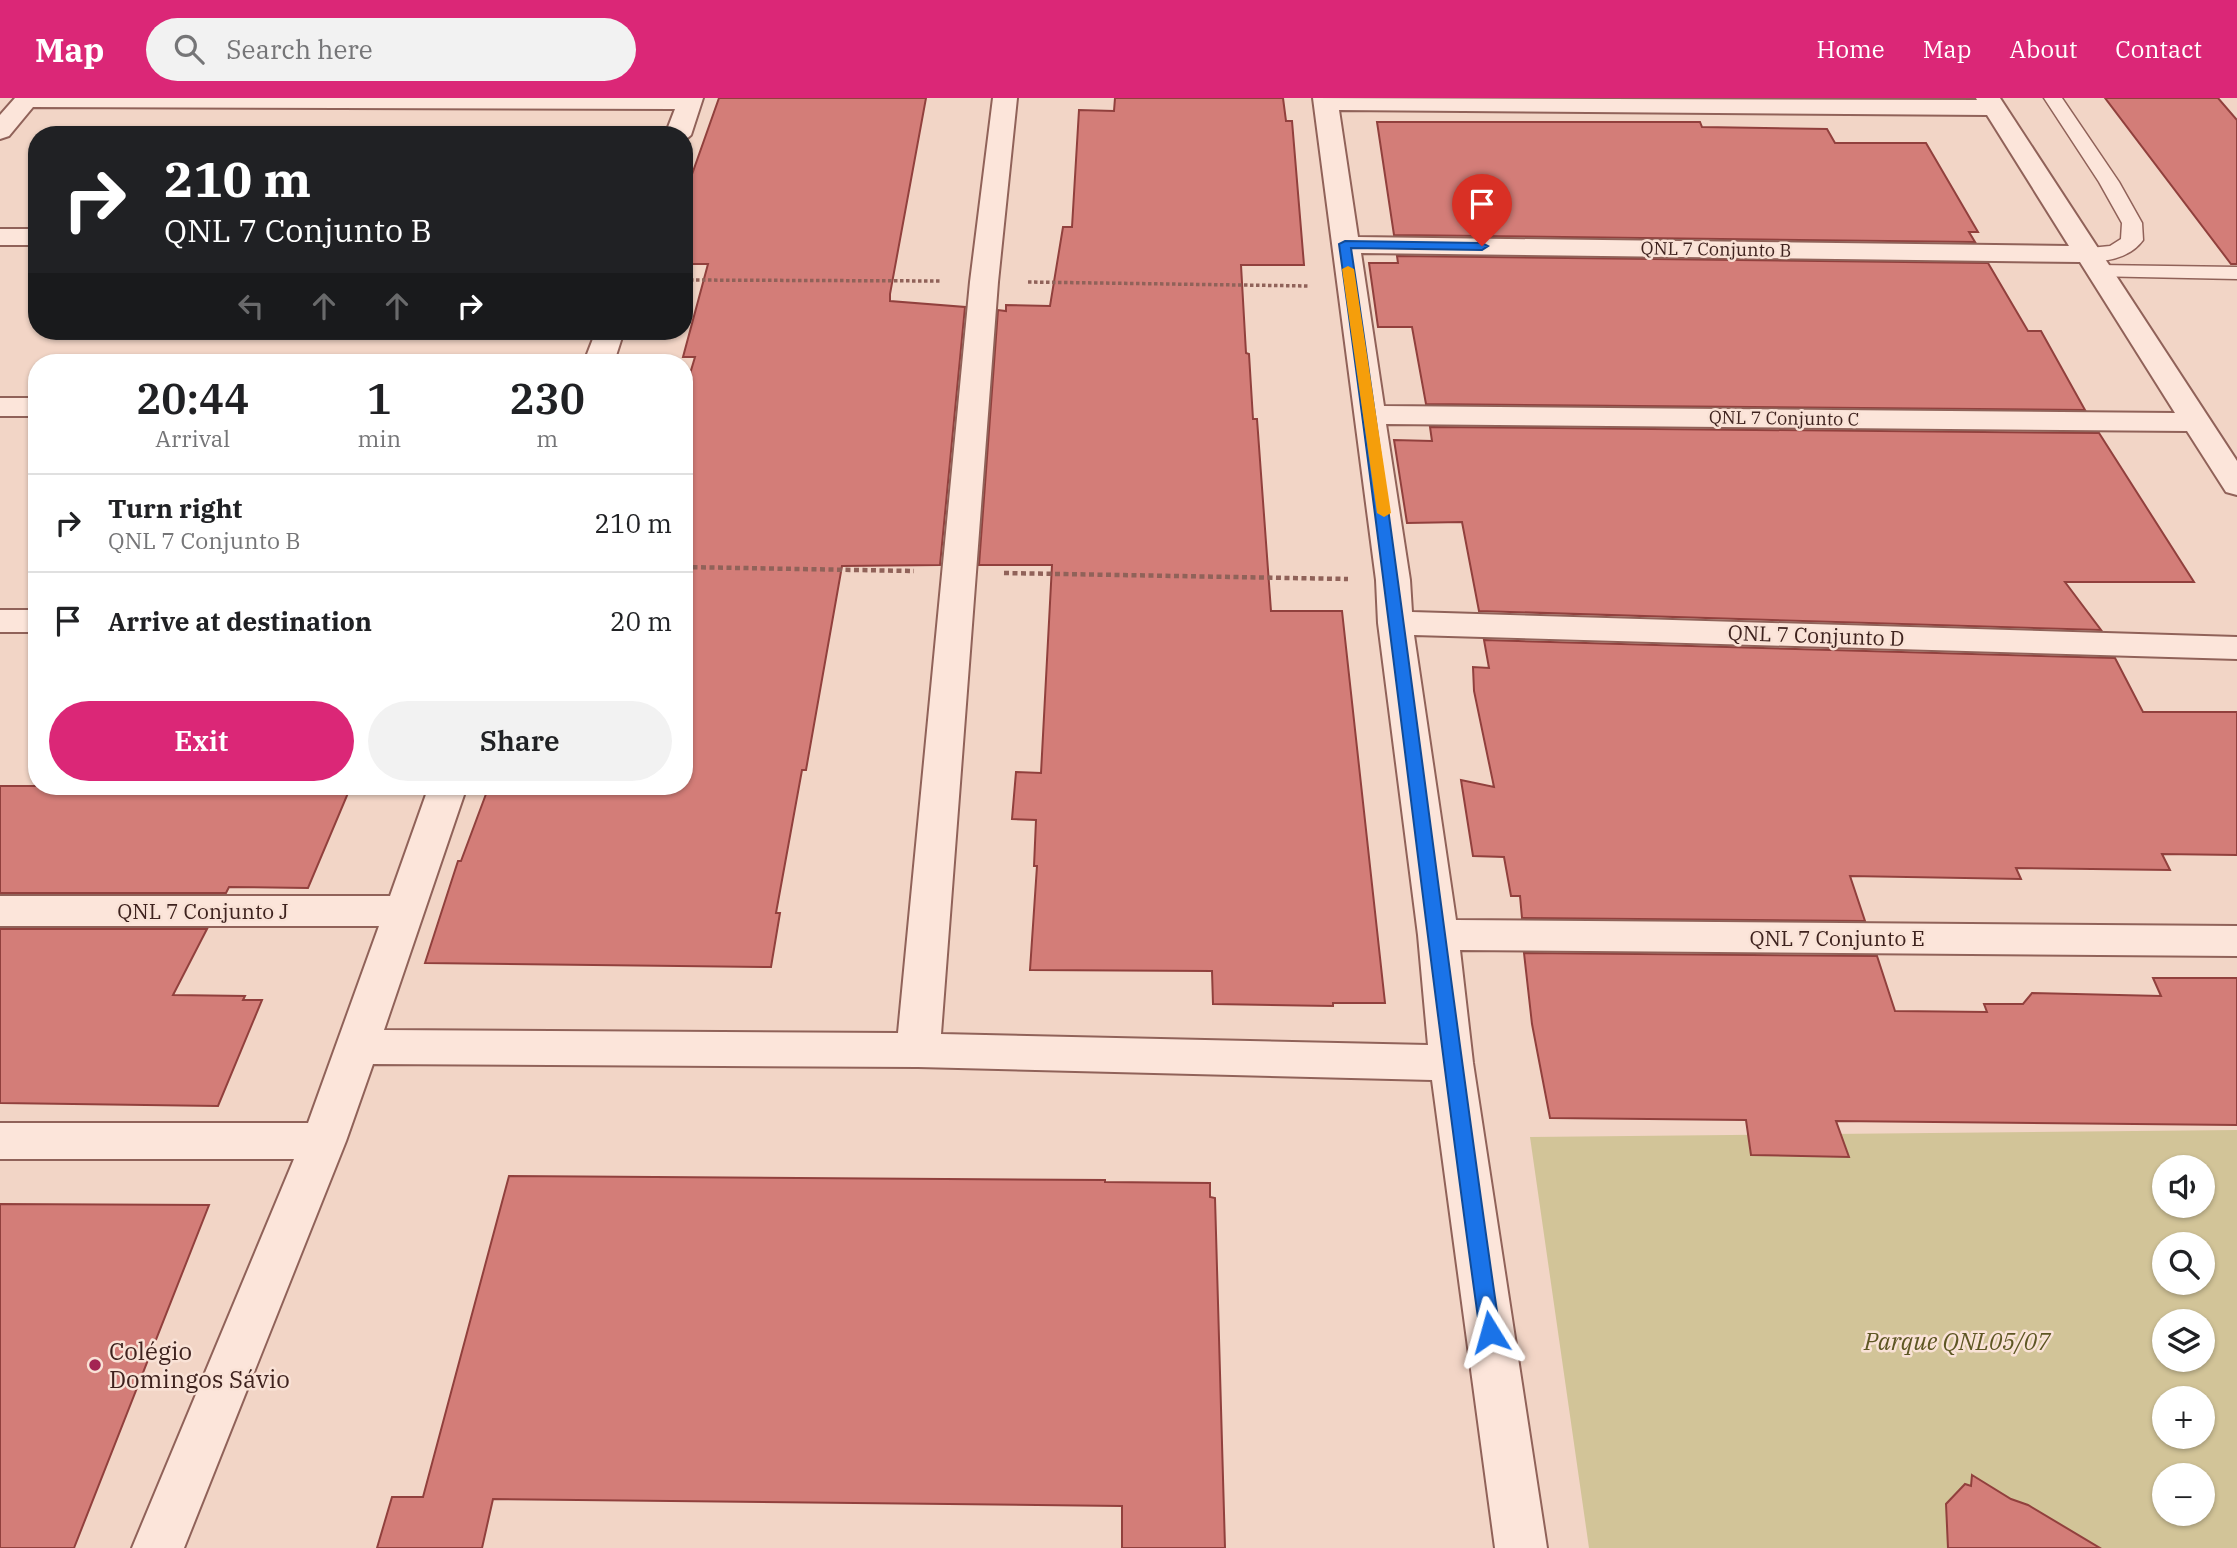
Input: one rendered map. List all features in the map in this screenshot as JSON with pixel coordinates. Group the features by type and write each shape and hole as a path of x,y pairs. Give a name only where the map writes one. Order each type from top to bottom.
{"street":[{"path":"918,1050 984,282 1006,98"},
{"path":"0,131 27,99 691,100 681,126"},
{"path":"1521,1548 1451,1063 1438,935 1395,623 1393,580 1325,100 1992,103 2237,485"},
{"path":"0,237 28,237"},
{"name":"QNL 7 Conjunto B","path":"1345,244 2093,262"},
{"path":"0,407 28,407"},
{"name":"QNL 7 Conjunto C","path":"1370,415 2197,422"},
{"path":"0,621 28,621"},
{"name":"QNL 7 Conjunto D","path":"1395,623 2237,648"},
{"path":"158,1548 324,1141 445,795"},
{"name":"QNL 7 Conjunto J","path":"0,911 405,911"},
{"name":"QNL 7 Conjunto E","path":"1438,935 2237,941"},
{"path":"358,1047 918,1050 1451,1063"},
{"path":"0,1141 324,1141"}],"lane":[{"path":"2053,98 2109,182 2132,223 2132,240 2124,250 2093,262"},
{"path":"2093,262 2237,273"}],"path":[{"path":"693,567 1393,580"}],"green space":[{"name":"Parque QNL05/07","path":"2237,1130 2237,1548 1589,1548 1530,1137"}],"building":[{"path":"719,98 926,98 890,301 965,307 940,565 842,566 806,770 802,770 776,913 780,913 771,967 425,963 458,861 461,861 486,795 693,795 695,357 693,354 684,354 688,340 693,340 693,320 708,264 693,264 693,172"},
{"path":"1115,98 1283,98 1286,121 1292,121 1304,265 1241,265 1246,353 1249,354 1253,419 1257,419 1271,611 1342,611 1385,1003 1333,1003 1333,1006 1213,1004 1212,971 1030,970 1037,866 1034,866 1036,820 1012,819 1016,772 1041,773 1052,565 979,565 998,310 1006,311 1006,305 1050,306 1063,227 1072,227 1079,110 1114,111"},
{"path":"2105,98 2218,98 2237,120 2237,264 2231,264"},
{"path":"1377,122 1700,122 1702,127 1827,129 1835,143 1926,143 1978,232 1969,232 1975,242 1394,235"},
{"path":"1397,256 1988,263 2028,331 2041,331 2085,410 1426,404 1412,327 1378,327 1369,263 1398,263"},
{"path":"1430,427 2099,433 2194,582 2065,582 2101,630 1479,611 1462,522 1407,523 1394,440 1432,441"},
{"path":"1484,640 2115,658 2143,712 2237,712 2237,855 2162,854 2170,870 2016,868 2021,879 1850,876 1865,921 1522,918 1520,896 1511,896 1504,857 1473,856 1461,780 1494,787 1474,691 1473,667 1489,668"},
{"path":"0,786 28,786 28,795 347,795 308,888 229,887 226,893 0,893"},
{"path":"0,929 207,929 173,995 245,996 243,1000 262,1000 218,1106 0,1103"},
{"path":"1524,953 1877,956 1895,1011 1987,1012 1984,1004 2023,1004 2032,993 2161,996 2153,978 2237,978 2237,1125 1836,1121 1849,1157 1751,1155 1746,1120 1550,1118 1532,1024"},
{"path":"509,1176 1210,1183 1210,1197 1215,1198 1225,1548 1122,1548 1122,1506 493,1499 482,1548 377,1548 392,1497 423,1497"},
{"name":"Colégio Domingos Sávio","path":"0,1204 209,1205 74,1548 0,1548"},
{"path":"1972,1475 2100,1548 1948,1548 1946,1504 1965,1484 1971,1486"}],"slow traffic":[{"path":"1348,269 1384,513"}],"place":[{"name":"Colégio Domingos Sávio","path":"95,1365"}],"route":[{"path":"1482,246 1345,244 1393,580 1395,623 1438,935 1451,1063 1490,1332"}]}
